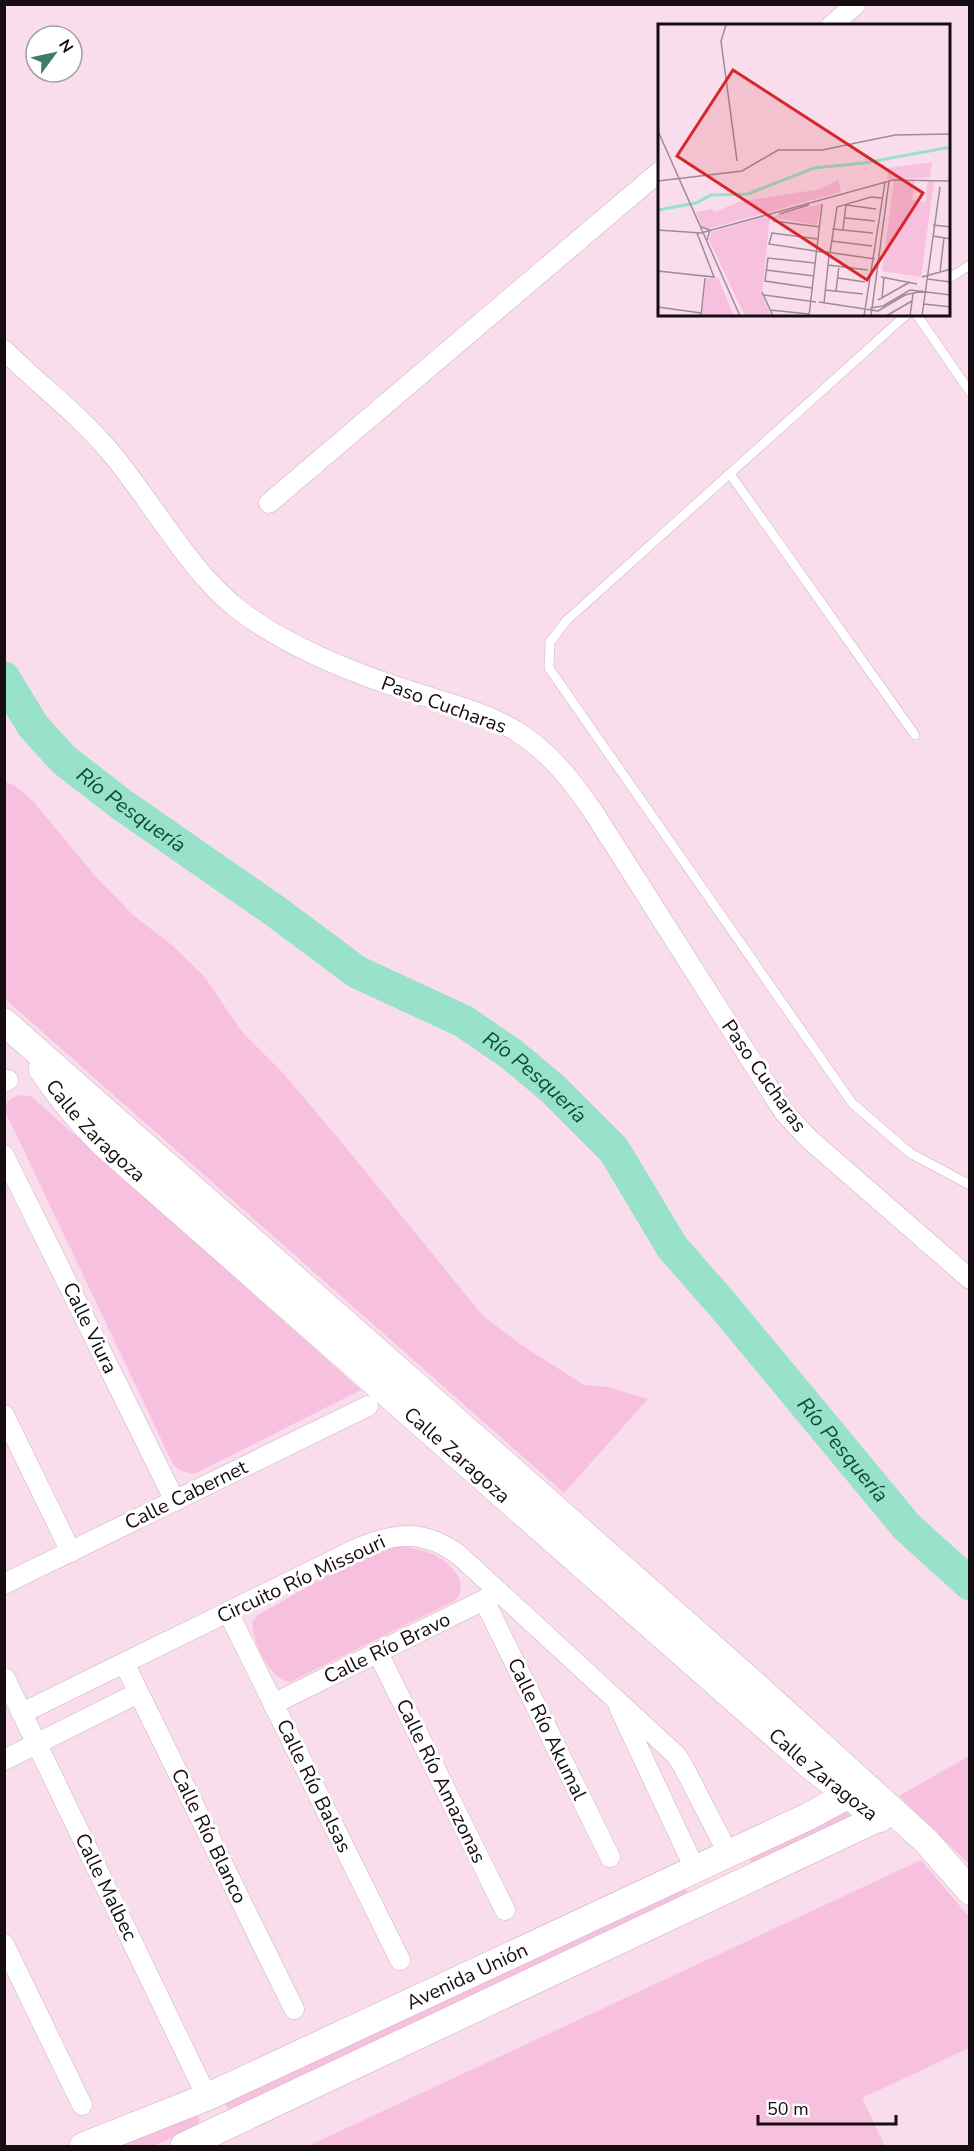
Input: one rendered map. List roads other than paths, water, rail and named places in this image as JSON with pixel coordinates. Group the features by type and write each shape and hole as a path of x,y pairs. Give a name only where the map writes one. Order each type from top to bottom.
{"street":[{"path":"833,24 856,4"},
{"path":"269,503 658,173"},
{"name":"Paso Cucharas","path":"4,350 62,401 99,438 203,574 238,609 282,637 369,678 492,719 514,730 570,778 784,1112 809,1139 969,1279"},
{"name":"Calle Zaragoza","path":"12,1029 812,1767 856,1791"},
{"name":"Calle Viura","path":"4,1155 175,1501"},
{"name":"Calle Zaragoza","path":"406,1393 758,1687 856,1791 886,1815 926,1841 969,1891"},
{"name":"Calle Cabernet","path":"4,1584 368,1406"},
{"path":"4,1415 71,1552"},
{"name":"Circuito Río Missouri","path":"22,1713 364,1545 403,1535 423,1538 449,1548 492,1597 614,1696 679,1759 728,1853"},
{"name":"Calle Río Bravo","path":"273,1704 492,1597"},
{"name":"Calle Río Akumal","path":"492,1597 610,1857"},
{"name":"Calle Río Balsas","path":"228,1612 400,1960"},
{"name":"Calle Río Amazonas","path":"378,1653 505,1910"},
{"name":"Calle Río Blanco","path":"124,1663 294,2009"},
{"name":"Calle Malbec","path":"5,1678 207,2097"},
{"path":"4,1760 138,1693"},
{"name":"Circuito Río Missouri","path":"614,1696 695,1869"},
{"path":"807,1816 817,1792 812,1767"},
{"name":"Avenida Unión","path":"83,2146 207,2097 695,1869 856,1791"},
{"name":"Avenida Unión","path":"184,2146 886,1815"},
{"path":"728,1853 742,1883"},
{"path":"695,1869 709,1899"},
{"path":"4,1944 82,2105"},
{"path":"207,2097 221,2128"}],"lane":[{"path":"950,278 969,265"},
{"path":"905,316 566,621 550,642 549,669 852,1103 910,1153 969,1185"},
{"path":"918,316 969,392"},
{"path":"730,474 915,735"}],"waterway":[{"name":"Río Pesquería","path":"4,678 33,726 64,760 121,804 275,911 357,972 463,1021 510,1053 552,1088 614,1150 672,1247 907,1527 970,1584"}]}
